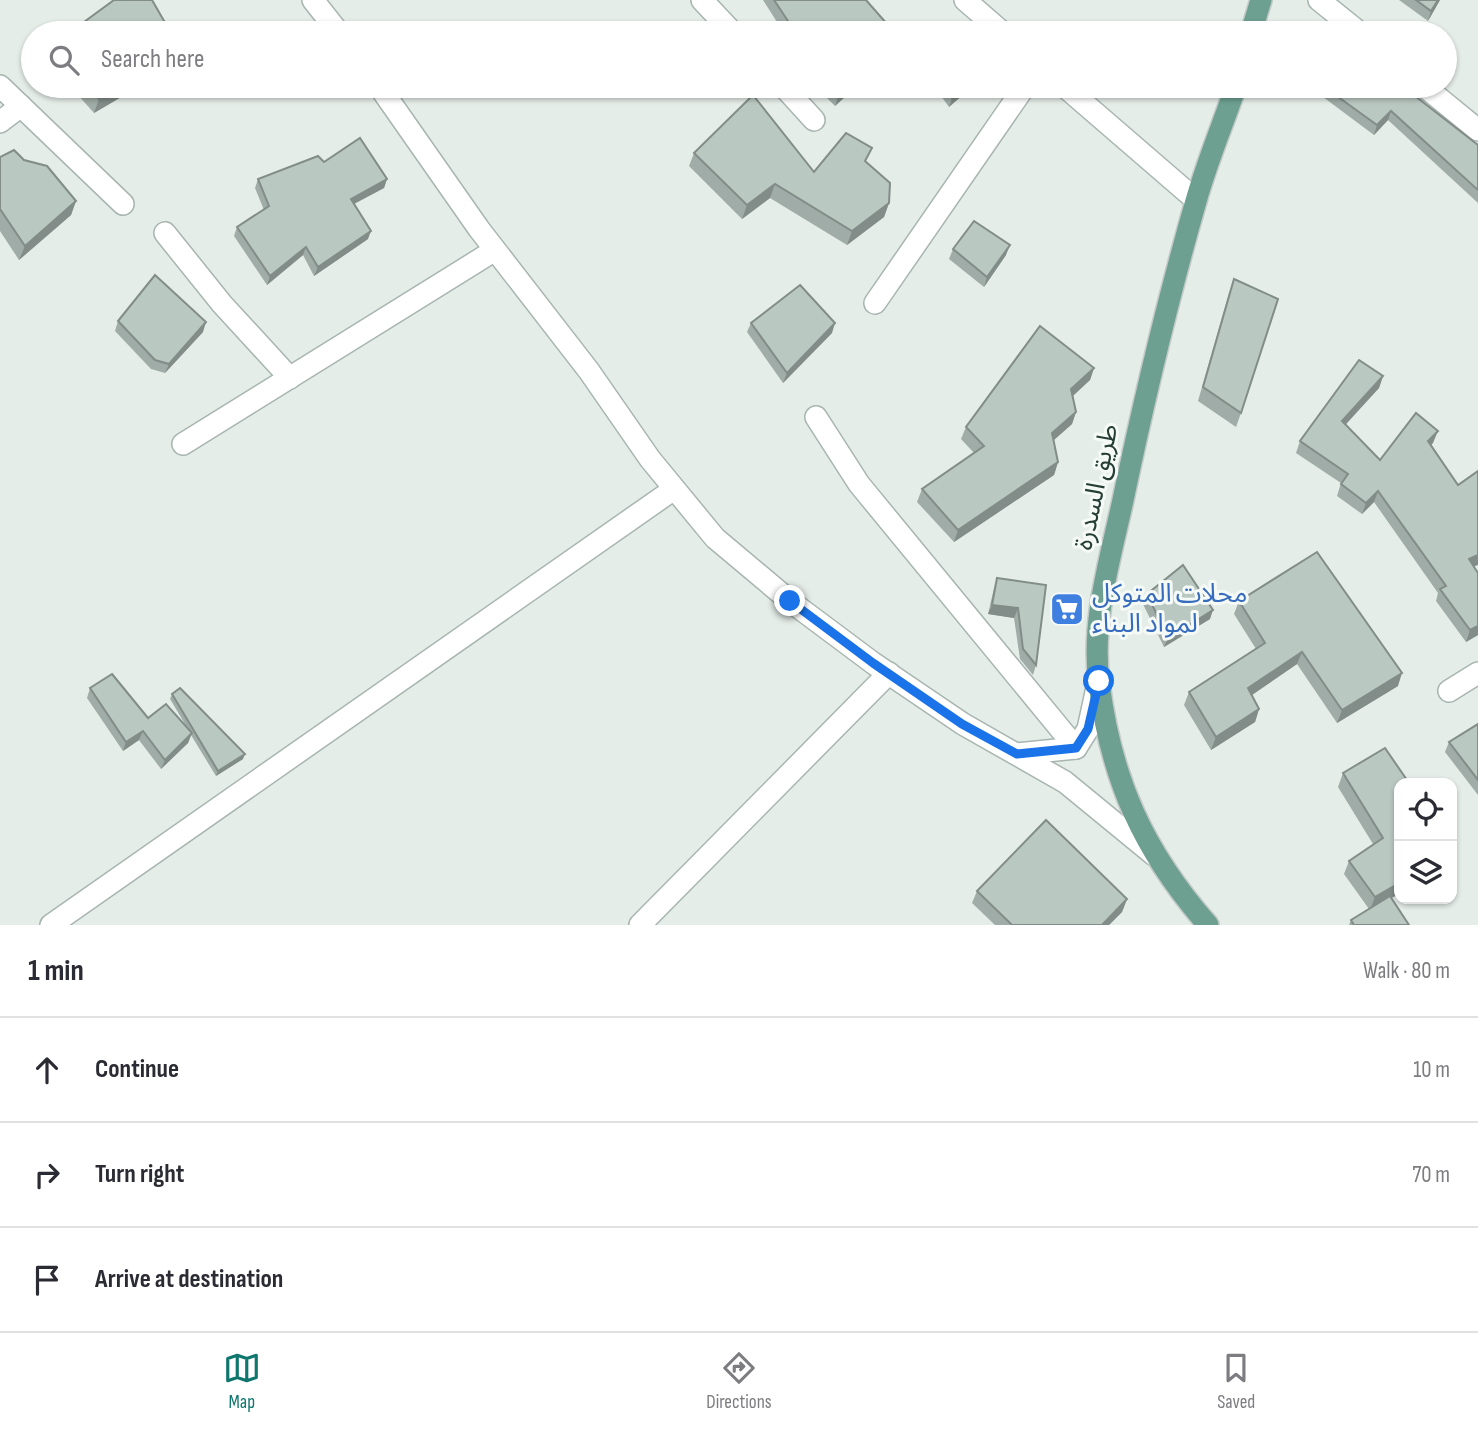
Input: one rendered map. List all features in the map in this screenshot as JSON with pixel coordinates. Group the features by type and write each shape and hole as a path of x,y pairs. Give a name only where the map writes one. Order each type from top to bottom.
{"main road":[{"path":"1255,21 1261,0"},
{"name":"طريق السدرة","path":"1208,925 1180,893 1154,855 1123,790 1108,738 1099,681 1098,618 1142,413 1196,200 1232,98"}],"street":[{"path":"313,0 330,21"},
{"path":"702,0 722,21"},
{"path":"965,0 989,21"},
{"path":"1319,0 1345,21"},
{"path":"0,86 123,204"},
{"path":"387,98 495,250 589,371 650,459 715,538 790,601 889,673 962,724 1065,782 1154,855"},
{"path":"794,98 814,120"},
{"path":"875,303 1017,98"},
{"path":"1078,98 1196,200"},
{"path":"1439,98 1478,130"},
{"path":"0,121 21,106"},
{"path":"165,233 222,303 290,378"},
{"path":"183,444 495,250"},
{"path":"816,417 859,484 1076,748"},
{"path":"51,925 674,489"},
{"path":"640,925 889,673"},
{"path":"1449,691 1478,673"},
{"path":"1076,748 1088,729 1099,681"},
{"path":"1017,754 1076,748"}],"building":[{"path":"114,0 152,0 164,21 85,21"},
{"path":"774,0 866,0 884,21 788,21"},
{"path":"1416,0 1438,0 1431,11"},
{"path":"750,98 755,98 814,172 846,133 872,148 865,161 890,183 889,203 852,231 775,184 747,205 694,153"},
{"path":"1340,98 1418,98 1478,145 1478,190 1391,111 1377,125"},
{"path":"360,138 387,179 351,199 371,231 318,267 306,247 270,276 237,227 269,206 258,179 318,156 324,162"},
{"path":"14,150 24,160 47,166 76,201 25,246 0,209 0,157"},
{"path":"974,221 1010,245 987,277 953,249"},
{"path":"155,275 206,322 169,364 155,360 118,321"},
{"path":"1234,279 1278,299 1241,413 1203,387"},
{"path":"800,285 835,323 787,373 751,323"},
{"path":"1040,326 1094,368 1071,389 1076,412 1052,433 1058,462 958,530 922,489 984,446 966,427"},
{"path":"1359,360 1383,376 1342,421 1380,460 1416,413 1438,431 1428,441 1458,485 1478,471 1478,555 1469,559 1478,573 1478,626 1470,630 1440,589 1446,586 1378,491 1366,503 1341,484 1348,474 1300,441"},
{"path":"1317,552 1402,673 1342,710 1302,652 1248,688 1259,709 1216,737 1189,692 1265,643 1239,601"},
{"path":"1183,565 1213,610 1168,638 1147,594"},
{"path":"997,578 1046,585 1036,665 1023,649 1018,608 992,605"},
{"path":"112,674 148,718 166,704 192,733 165,760 143,731 126,742 90,688"},
{"path":"180,688 245,754 218,771 172,694"},
{"path":"1478,724 1478,780 1449,742"},
{"path":"1385,748 1406,778 1394,778 1394,886 1375,897 1349,861 1383,838 1343,773"},
{"path":"1046,820 1127,899 1102,925 1012,925 977,891"},
{"path":"1390,896 1409,925 1354,925 1351,920"}],"place":[{"name":"محلات المتوكل لمواد البناء","path":"1067,609"}],"route":[{"path":"790,601 873,663 962,724 1017,754 1076,748 1088,729 1099,681"}]}
